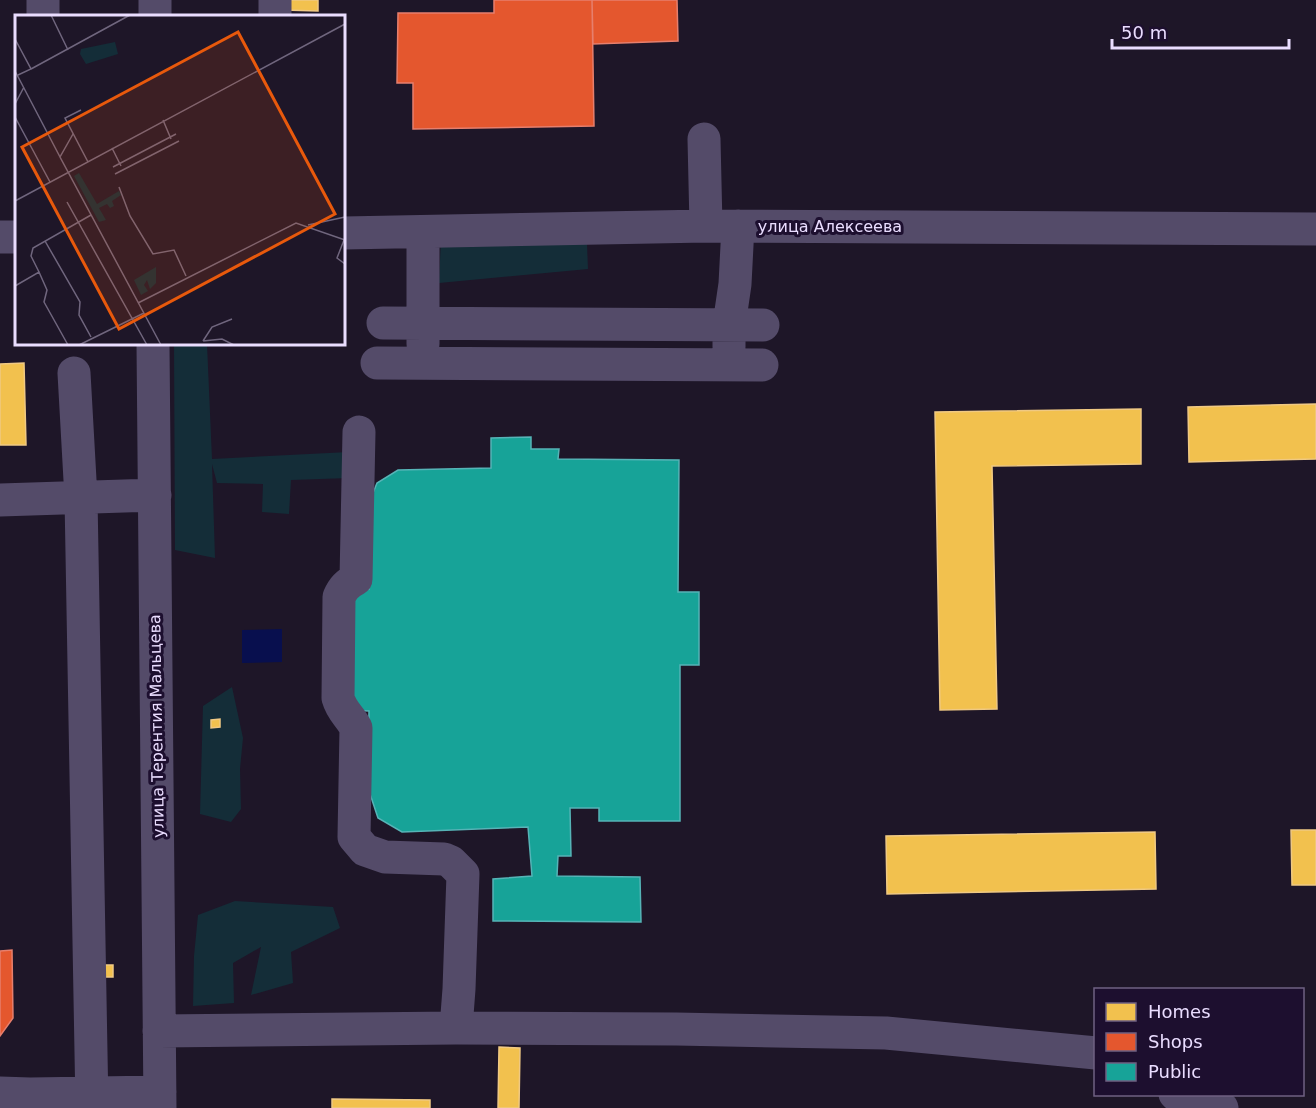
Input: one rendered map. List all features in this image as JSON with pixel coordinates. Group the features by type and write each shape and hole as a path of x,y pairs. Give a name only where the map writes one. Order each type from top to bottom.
{"street":[{"path":"704,139 706,226"},
{"name":"улица Алексеева","path":"345,233 706,226 1316,229"},
{"path":"729,365 729,325 735,284 738,226"},
{"path":"423,232 423,363"},
{"path":"383,323 763,325"},
{"name":"улица Терентия Мальцева","path":"153,345 160,1100"},
{"path":"377,363 762,365"},
{"path":"74,373 81,498 92,1101"},
{"path":"358,432 356,579 343,589 339,597 338,609 338,698 340,707 353,720 356,728 354,837 366,850 385,857 444,860 451,862 463,874 456,1028"},
{"path":"0,500 154,495"},
{"path":"159,1031 456,1028 886,1033 1094,1053"},
{"path":"0,1093 92,1101 160,1100"},
{"path":"1163,1096 1174,1108"},
{"path":"1179,1096 1222,1108"}],"shaded area":[{"path":"441,239 587,244 588,269 439,283"},
{"path":"174,345 207,345 212,459 349,452 349,478 291,480 289,514 262,512 263,484 217,483 212,464 215,558 175,550"},
{"path":"282,629 282,662 242,663 242,630"},
{"path":"232,687 243,738 240,769 241,809 231,822 200,814 203,706"},
{"path":"235,901 333,907 340,928 291,952 293,983 251,995 261,947 233,963 234,1003 193,1006 198,915"}],"building: Homes":[{"path":"284,0 318,0 318,11 283,10"},
{"path":"24,363 26,445 0,445 0,364"},
{"path":"1316,404 1316,459 1189,462 1188,407"},
{"path":"1141,409 1141,464 992,466 997,709 940,710 935,412"},
{"path":"220,719 220,727 211,728 211,720"},
{"path":"1291,830 1316,830 1316,885 1292,885"},
{"path":"1155,832 1156,889 887,894 886,836"},
{"path":"100,965 113,965 113,977 101,977"},
{"path":"499,1047 520,1048 519,1108 498,1108"},
{"path":"332,1099 430,1100 430,1108 332,1108"}],"building: Shops":[{"path":"494,0 592,0 594,126 413,129 413,83 397,83 398,13 494,13"},
{"path":"592,0 677,0 678,41 593,44"},
{"path":"12,950 13,1018 0,1036 0,951"}],"building: Public":[{"path":"531,437 531,449 559,449 558,459 679,460 678,592 699,592 699,665 680,665 680,821 599,821 599,808 570,808 571,856 558,856 557,876 640,877 641,922 493,921 493,879 532,876 528,827 402,832 378,818 368,788 369,711 346,710 345,589 369,589 369,503 377,483 398,470 491,468 491,438"}]}
